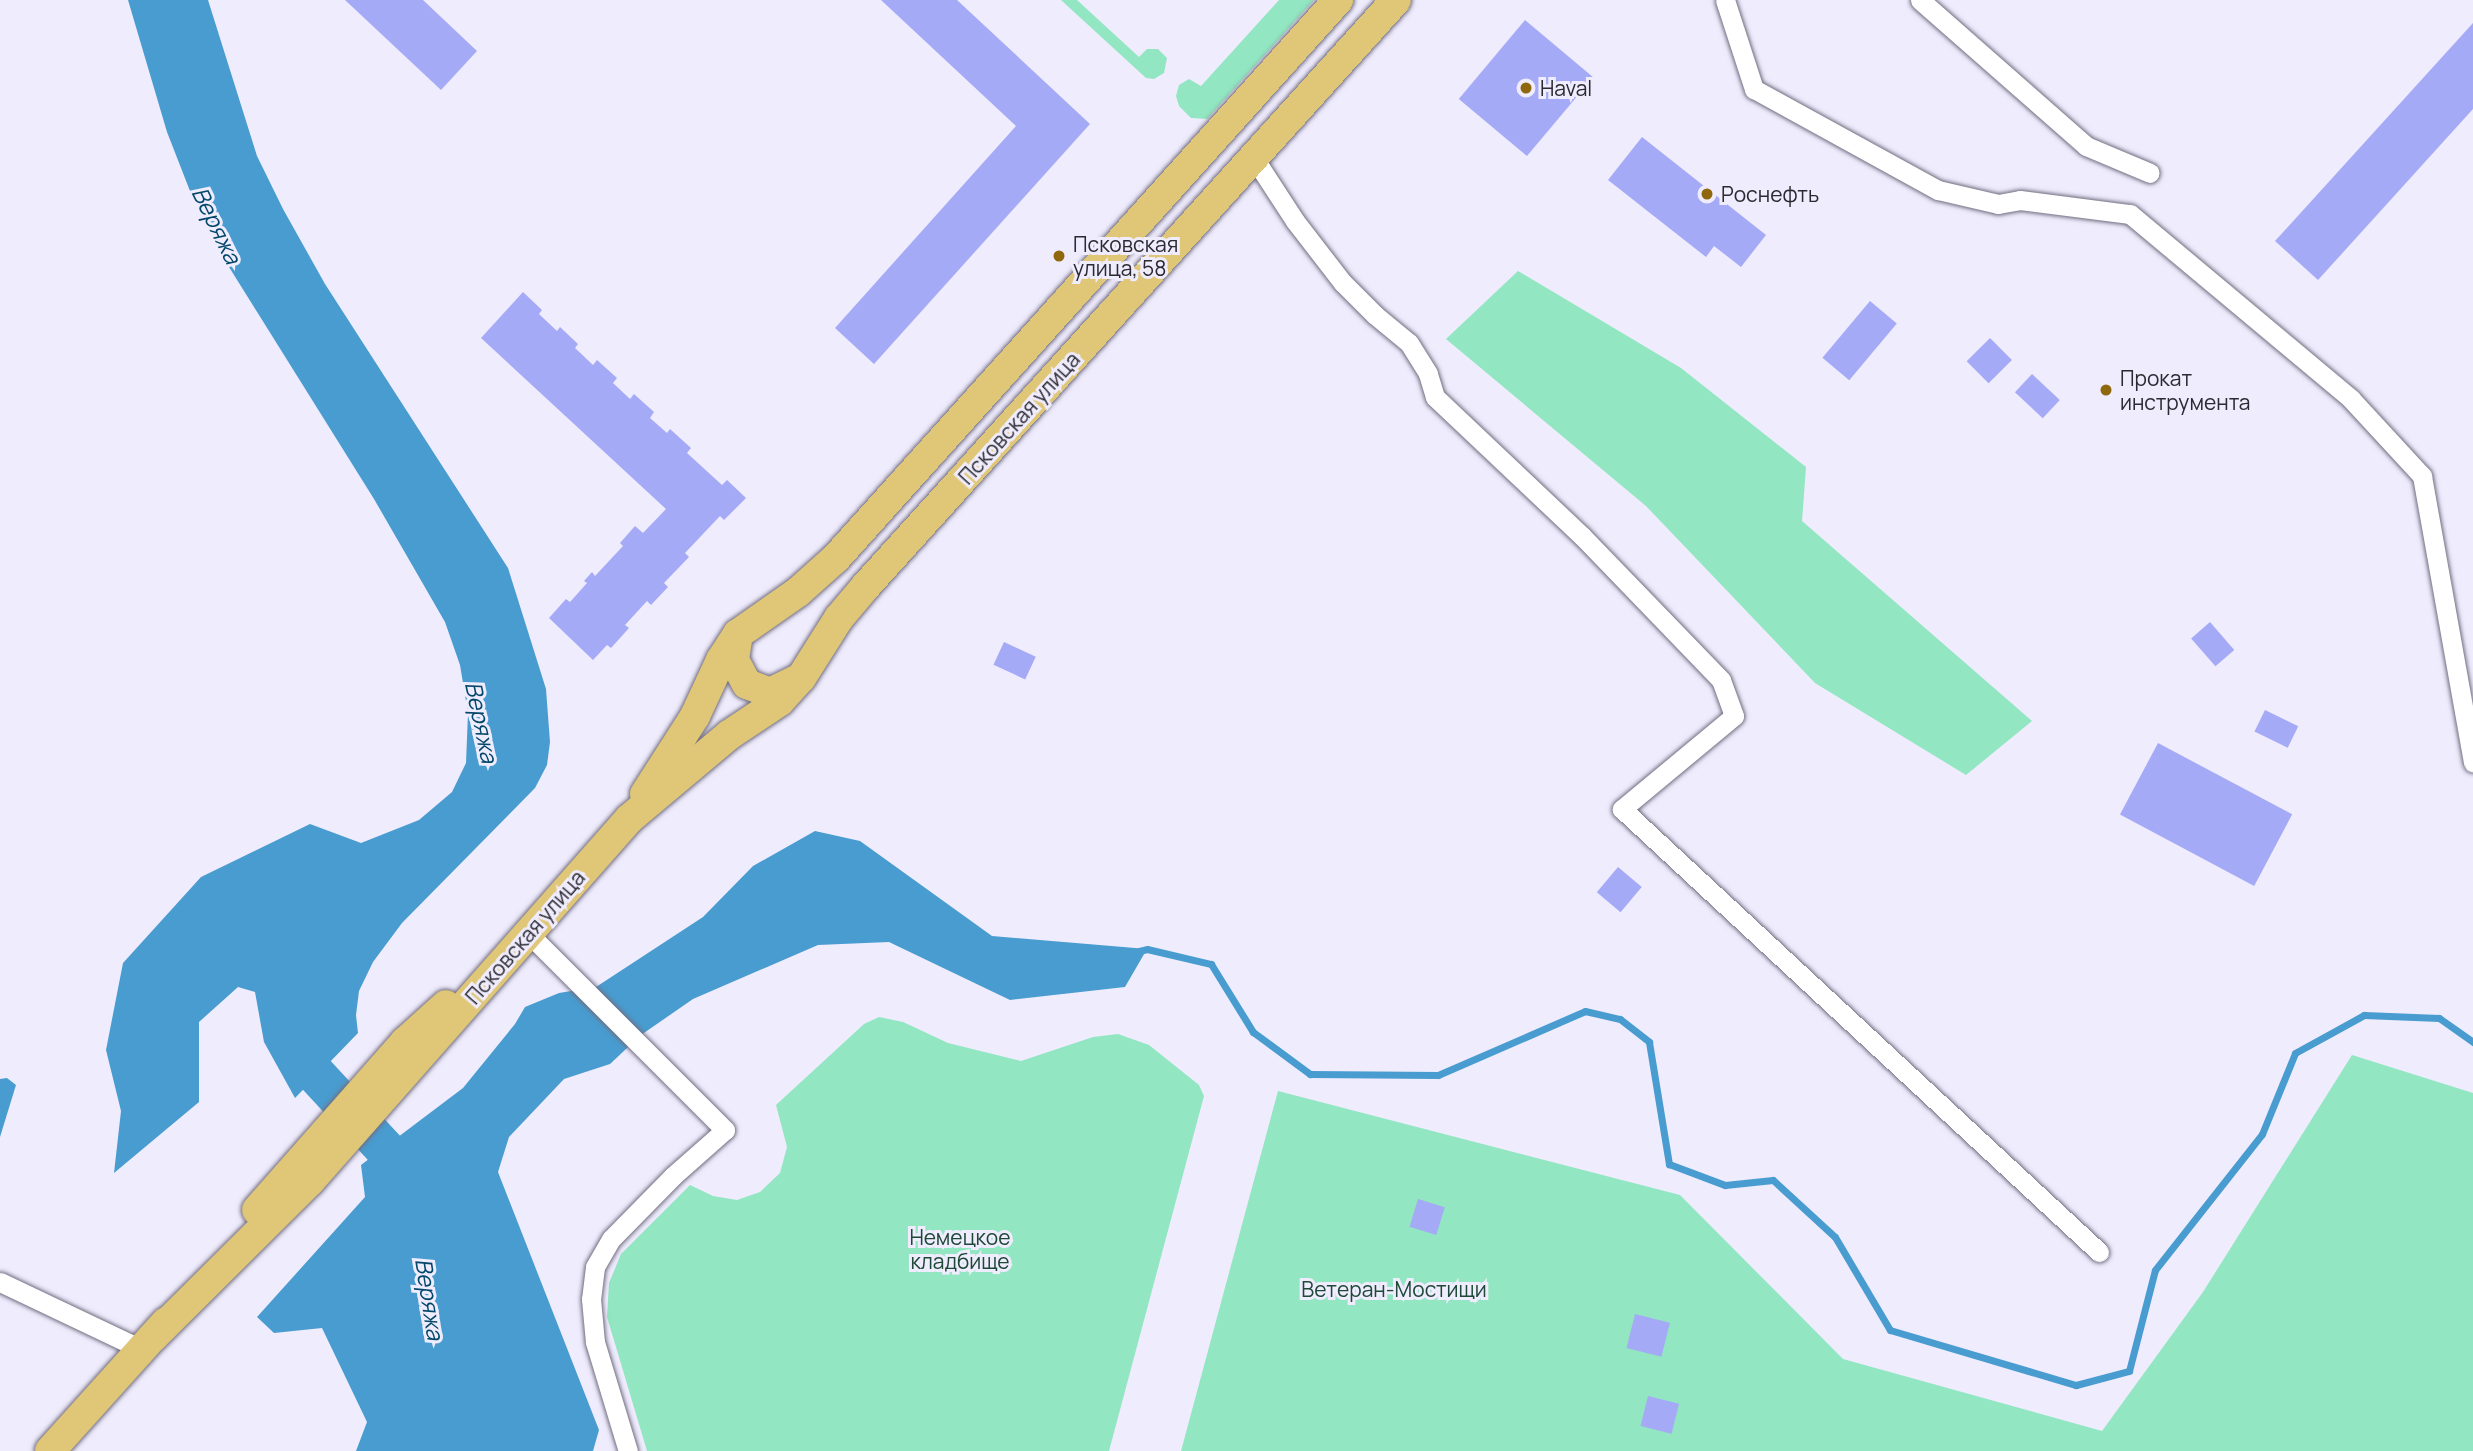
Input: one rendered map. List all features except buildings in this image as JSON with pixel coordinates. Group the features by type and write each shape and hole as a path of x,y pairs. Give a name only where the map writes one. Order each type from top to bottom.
{"main road":[{"name":"Псковская улица","path":"629,819 695,716 721,660 738,634 798,592 836,558 1338,0"},
{"name":"Псковская улица","path":"50,1451 414,1049 527,932 629,819 729,735 780,701 801,678 839,618 866,586 1396,0"},
{"path":"738,634 734,660 747,684 770,693 801,678"}],"street":[{"path":"1724,0 1754,89 1938,190 1998,204 2020,200 2130,214 2351,399 2421,476 2473,762"},
{"path":"1920,0 2087,146 2150,173"},
{"path":"1254,158 1295,221 1343,284 1409,343 1428,374 1435,397 1582,536 1721,680 1734,716 1622,808 2099,1252"},
{"path":"527,932 726,1130 673,1176 611,1240 595,1267 591,1299 595,1342 628,1451"},
{"path":"0,1282 148,1344"}],"green space":[{"path":"1061,0 1077,0 1139,57 1147,49 1158,49 1167,58 1164,73 1154,79 1146,78"},
{"path":"1279,0 1314,0 1207,119 1191,118 1179,106 1176,96 1179,85 1189,79 1201,86"},
{"path":"1518,271 1681,368 1806,467 1802,521 2032,721 1966,775 1815,683 1646,506 1446,339"},
{"name":"Немецкое кладбище","path":"879,1017 903,1022 948,1043 1021,1061 1093,1037 1118,1034 1149,1045 1199,1085 1204,1096 1109,1451 647,1451 607,1317 609,1283 621,1254 690,1185 713,1196 737,1200 760,1192 780,1173 787,1147 776,1105 864,1024"},
{"name":"Ветеран-Мостищи","path":"2352,1055 2473,1093 2473,1451 1181,1451 1278,1091 1680,1195 1843,1359 2102,1431 2203,1292"}],"water":[{"path":"128,0 208,0 257,156 283,209 325,284 508,568 546,689 550,742 547,765 535,788 402,923 373,962 359,991 356,1015 358,1033 295,1098 264,1042 255,992 238,987 199,1022 199,1102 114,1173 121,1111 106,1050 123,963 201,877 310,824 361,843 419,820 452,792 466,763 468,713 460,665 445,622 374,499 229,267 190,191 167,132"},
{"path":"815,831 860,841 992,936 1147,949 1125,987 1010,1000 889,942 818,945 693,999 641,1035 610,1064 564,1079 509,1137 498,1172 599,1430 593,1451 356,1451 367,1422 322,1328 274,1333 257,1317 365,1197 361,1165 463,1088 515,1024 525,1007 559,993 596,987 703,917 753,866"},
{"path":"7,1078 16,1085 0,1137 0,1079"}],"waterway":[{"path":"1139,951 1147,949 1211,964 1253,1032 1310,1074 1438,1075 1585,1011 1620,1019 1649,1042 1669,1164 1725,1185 1773,1180 1835,1237 1890,1330 2076,1385 2129,1371 2155,1270 2262,1134 2295,1053 2364,1015 2439,1018 2473,1042"},
{"name":"Веряжа","path":"302,1024 310,1068 411,1177 413,1191"}],"place":[{"name":"Haval","path":"1526,88"},
{"name":"Роснефть","path":"1707,194"},
{"name":"Псковская улица, 58","path":"1059,256"},
{"name":"Прокат инструмента","path":"2106,390"}]}
